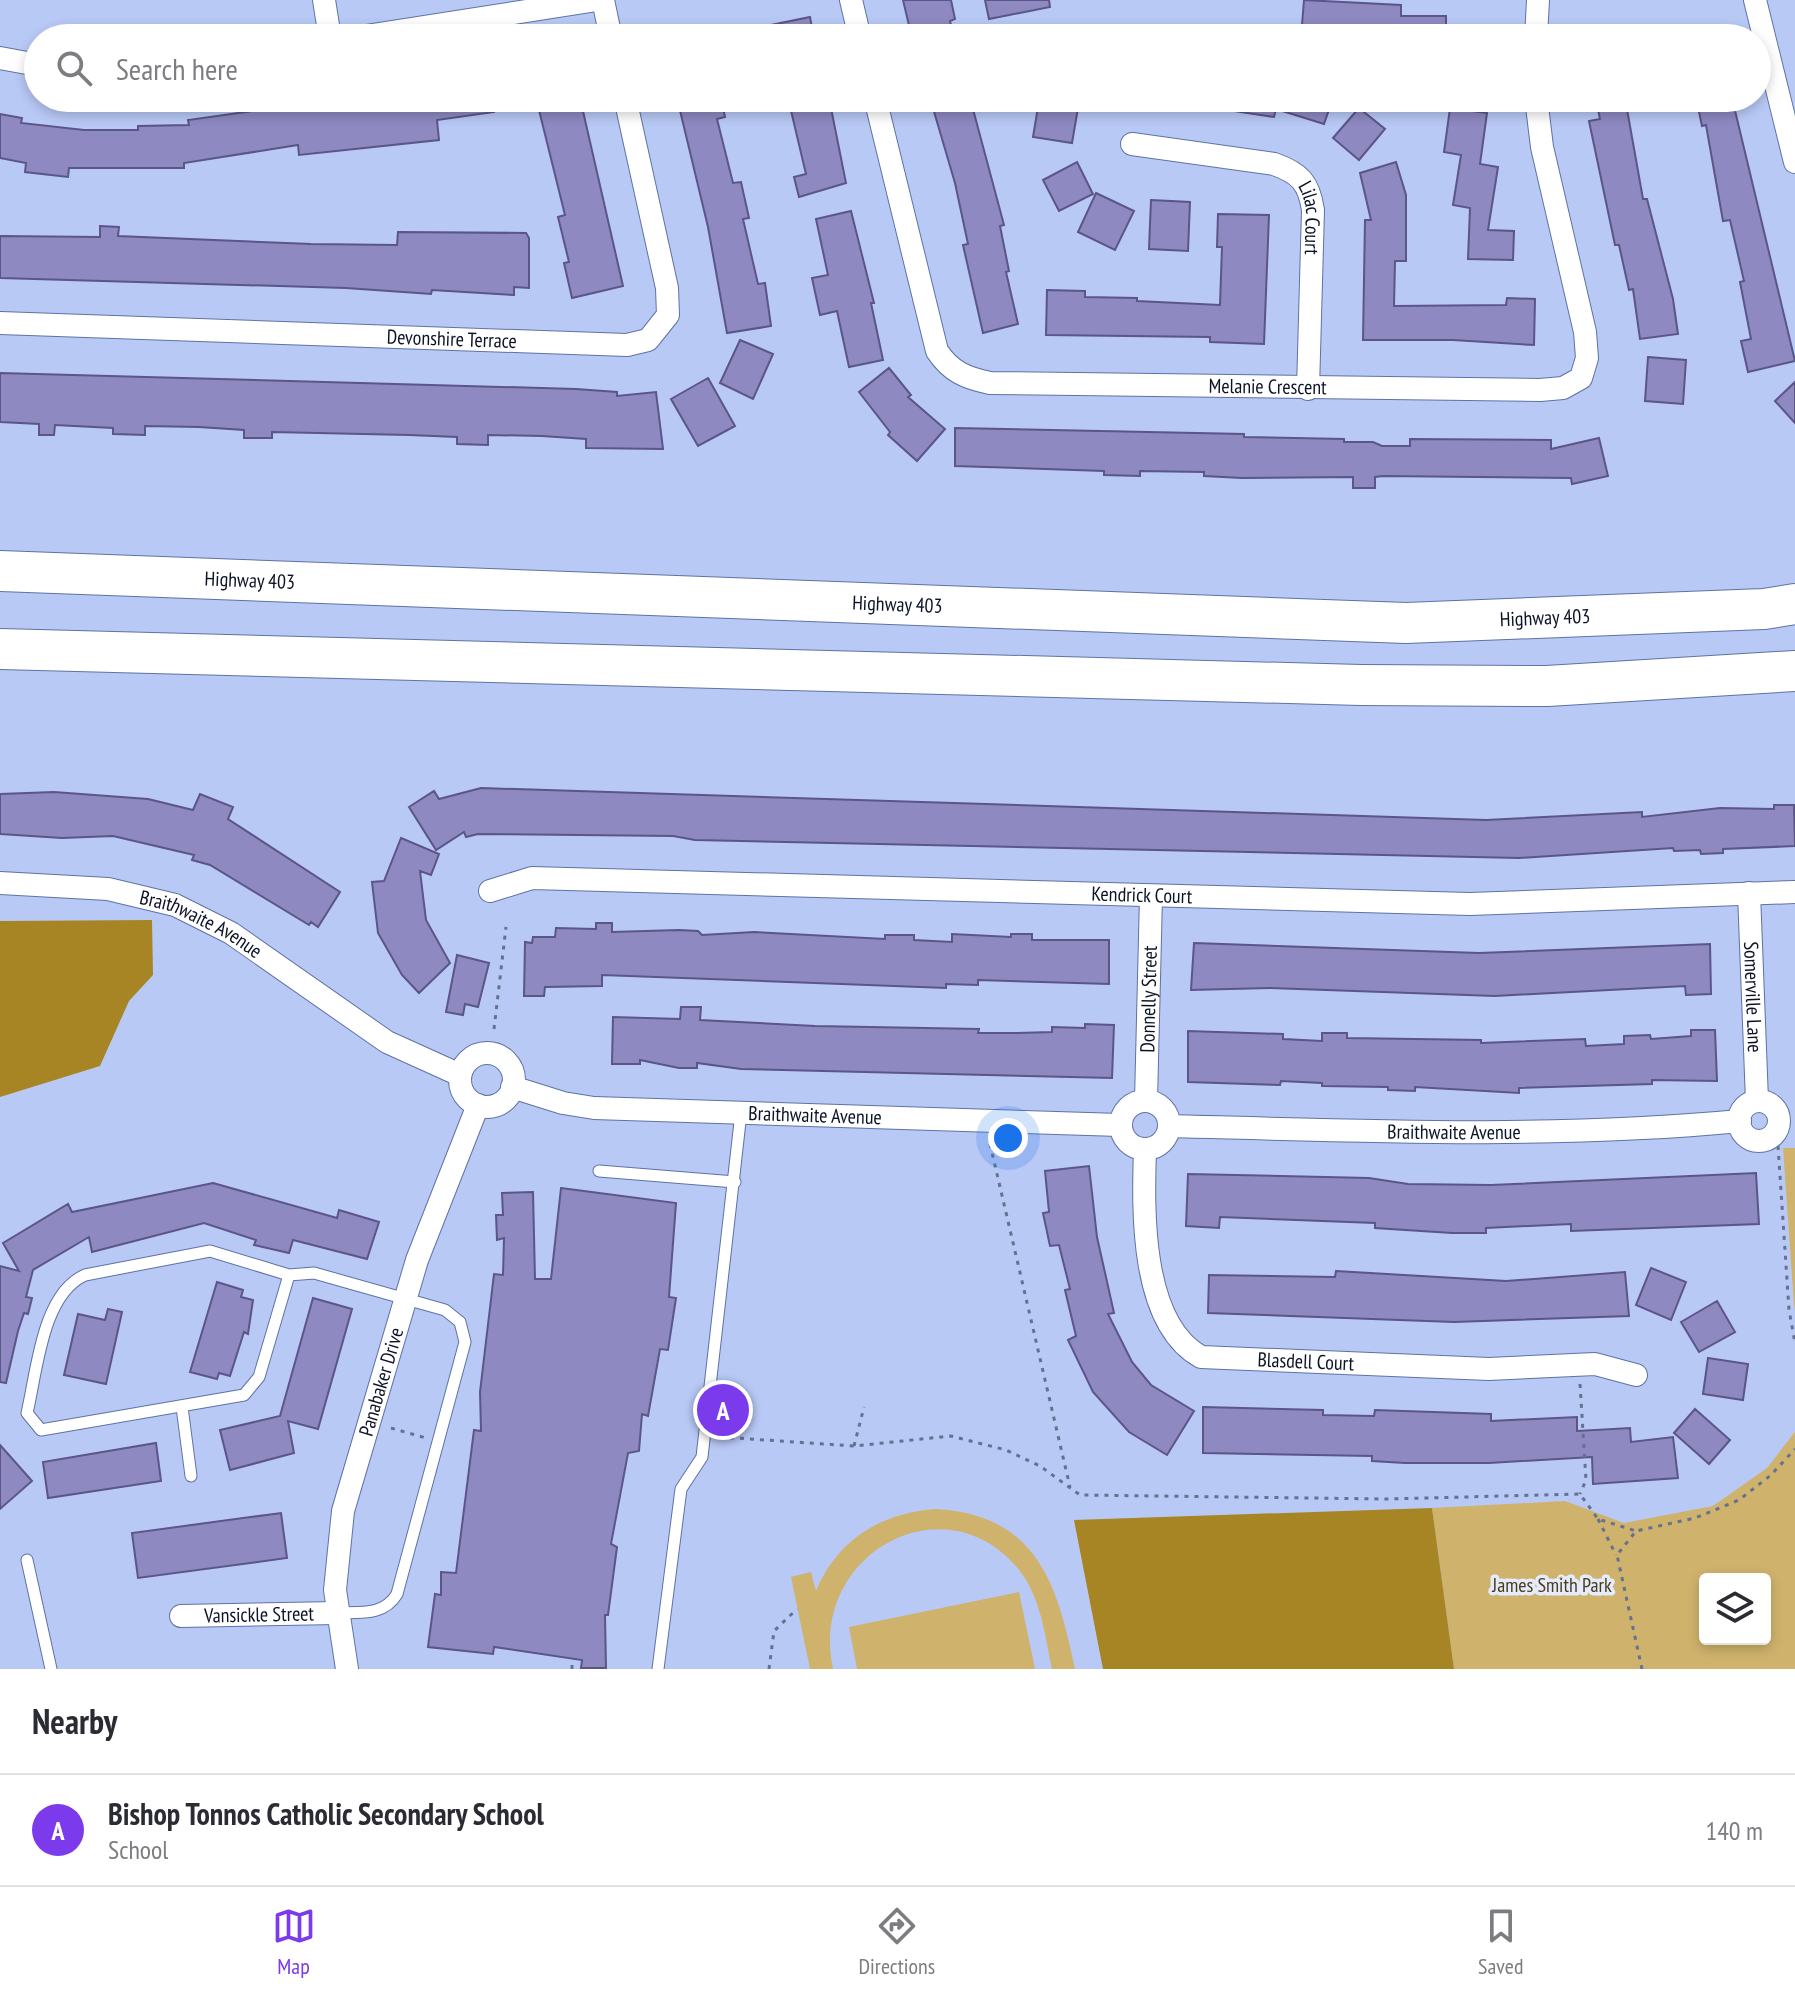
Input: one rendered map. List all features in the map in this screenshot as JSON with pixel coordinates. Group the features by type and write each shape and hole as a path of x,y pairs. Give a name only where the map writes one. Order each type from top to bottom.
{"highway":[{"name":"Highway 403","path":"0,571 1406,623 1764,609 1795,604"},
{"path":"0,649 1376,686 1547,686 1795,671"}],"street":[{"path":"324,0 328,24"},
{"path":"444,24 600,0 607,24"},
{"path":"851,0 857,24"},
{"path":"1537,24 1538,0"},
{"path":"1755,0 1761,24"},
{"path":"0,58 24,62"},
{"path":"1771,65 1795,162"},
{"name":"Devonshire Terrace","path":"0,323 627,345 648,340 661,329 668,315 667,288 628,112"},
{"name":"Melanie Crescent","path":"878,112 937,351 946,366 965,377 990,383 1540,390 1563,388 1581,378 1587,358 1585,332 1542,147 1538,112"},
{"name":"Lilac Court","path":"1132,144 1274,164 1295,172 1310,188 1313,234 1308,389"},
{"name":"Kendrick Court","path":"490,891 532,878 1505,904 1795,892"},
{"name":"Braithwaite Avenue","path":"0,883 108,889 175,905 231,933 387,1042 460,1075"},
{"name":"Somerville Lane","path":"1749,893 1757,1101"},
{"name":"Donnelly Street","path":"1146,1101 1151,896"},
{"path":"493,1054 512,1070 512,1087 503,1101 487,1107 478,1105 465,1096 460,1075 473,1057 493,1054"},
{"name":"Braithwaite Avenue","path":"512,1087 563,1103 594,1108 1120,1125"},
{"path":"1146,1101 1165,1111 1170,1126 1165,1140 1152,1149 1130,1145 1120,1125 1130,1106 1146,1101"},
{"path":"1757,1101 1774,1107 1787,1119 1763,1140 1746,1136 1740,1121 1747,1106 1757,1101"},
{"name":"Panabaker Drive","path":"347,1669 337,1613 337,1554 343,1511 424,1237 472,1129 478,1105"},
{"name":"Braithwaite Avenue","path":"1170,1126 1466,1135 1677,1127 1740,1121"},
{"name":"Blasdell Court","path":"1145,1149 1143,1213 1160,1302 1170,1331 1185,1348 1201,1357 1489,1369 1595,1364 1636,1375"},
{"name":"Vansickle Street","path":"181,1616 337,1613"}],"lane":[{"path":"658,1669 681,1489 702,1457 741,1113"},
{"path":"599,1171 735,1182"},
{"path":"289,1275 259,1377 252,1389 238,1398 41,1430 34,1426 27,1413 52,1310 62,1290 85,1275 197,1251 210,1251 289,1275 314,1273 445,1310 463,1327 465,1342 397,1594 391,1605 380,1611 337,1613"},
{"path":"182,1407 191,1476"},
{"path":"27,1560 51,1669"}],"path":[{"path":"494,1029 506,927"},
{"path":"990,1144 1071,1488"},
{"path":"1778,1146 1789,1310 1795,1343"},
{"path":"1580,1384 1586,1480 1580,1494"},
{"path":"854,1446 864,1407"},
{"path":"391,1428 427,1438"},
{"path":"704,1435 854,1446 951,1436 1006,1450 1040,1466 1080,1495 1386,1499 1580,1494"},
{"path":"1598,1519 1636,1531 1695,1518 1739,1500 1771,1475 1795,1449"},
{"path":"1580,1494 1598,1519 1617,1555 1642,1669"},
{"path":"1617,1555 1636,1531"},
{"path":"769,1669 774,1631 797,1609"}],"green space":[{"path":"1783,1148 1795,1148 1795,1311 1794,1304"},
{"name":"James Smith Park","path":"1795,1432 1795,1669 1454,1669 1432,1508 1565,1501 1624,1523 1713,1506 1767,1468"},
{"path":"936,1509 970,1514 998,1524 1020,1540 1037,1559 1060,1609 1075,1669 1052,1669 1033,1593 1020,1571 990,1544 956,1531 922,1531 890,1542 862,1562 841,1592 831,1628 833,1669 810,1669 791,1577 811,1572 816,1591 836,1557 864,1532 897,1516"},
{"path":"1019,1592 1035,1669 857,1669 849,1627"}],"shaded area":[{"path":"152,920 153,975 129,1001 100,1066 0,1097 0,921"},
{"path":"1432,1508 1454,1669 1103,1669 1074,1520"}],"building":[{"path":"903,0 951,0 955,19 950,21 951,24 909,24"},
{"path":"985,0 1049,0 1050,7 989,19"},
{"path":"1304,0 1401,5 1401,16 1446,16 1446,24 1302,24"},
{"path":"810,17 811,24 776,24"},
{"path":"245,112 494,112 437,120 439,140 299,155 298,145 184,163 184,168 69,168 68,177 25,172 26,163 0,158 0,114 22,118 21,123 84,130 138,130 138,126 189,125 188,120"},
{"path":"539,112 583,112 623,286 572,298 564,263 569,262 558,217 565,215"},
{"path":"680,112 724,112 725,117 717,119 733,183 741,182 749,218 743,219 758,284 765,283 771,326 727,333 708,227"},
{"path":"791,112 832,112 846,183 799,197 794,177 806,174"},
{"path":"934,112 974,112 1004,225 1000,226 1009,271 1006,272 1018,324 983,333 963,245 968,244 955,183"},
{"path":"1037,112 1077,112 1072,143 1033,137"},
{"path":"1240,112 1275,112 1274,117"},
{"path":"1286,112 1328,112 1324,124"},
{"path":"1356,112 1364,112 1385,129 1359,160 1333,138"},
{"path":"1449,112 1487,113 1480,164 1498,167 1488,230 1514,231 1513,260 1468,259 1470,208 1453,205 1461,155 1444,152"},
{"path":"1599,112 1627,112 1643,199 1647,199 1673,299 1678,334 1640,339 1633,289 1629,290 1619,245 1615,245 1589,121 1600,119"},
{"path":"1699,112 1735,112 1795,361 1748,372 1741,341 1751,339 1740,282 1744,281 1730,220 1723,221 1706,125 1702,126"},
{"path":"1077,162 1093,194 1059,211 1043,180"},
{"path":"1396,162 1406,195 1406,261 1395,261 1394,306 1506,305 1507,298 1535,299 1534,345 1453,340 1363,340 1365,220 1371,220 1360,173"},
{"path":"1096,193 1134,211 1115,250 1078,232"},
{"path":"1151,200 1190,202 1188,251 1149,249"},
{"path":"851,211 874,303 871,303 883,360 849,367 837,311 820,315 812,278 828,275 816,219"},
{"path":"1218,214 1269,215 1264,344 1210,342 1210,337 1046,335 1047,290 1085,291 1085,297 1220,305 1222,247 1217,247"},
{"path":"100,226 119,227 118,236 311,244 397,245 398,232 526,233 529,238 529,288 514,287 514,295 432,290 431,294 346,288 0,278 0,236 100,237"},
{"path":"740,340 773,354 753,399 720,383"},
{"path":"1648,357 1686,360 1683,404 1645,401"},
{"path":"889,368 911,395 908,397 945,429 917,461 888,435 890,432 859,392"},
{"path":"0,373 576,389 617,392 617,396 656,392 663,449 586,448 586,439 542,436 488,435 488,445 457,444 457,437 409,435 272,432 272,438 244,438 244,430 199,427 145,426 145,435 113,434 113,428 55,425 54,435 39,435 39,424 0,422"},
{"path":"708,378 735,426 698,446 671,399"},
{"path":"1795,382 1795,423 1775,401"},
{"path":"955,428 1244,434 1244,437 1344,439 1344,442 1373,442 1382,446 1410,446 1410,439 1551,440 1551,449 1599,438 1608,476 1572,484 1571,478 1383,476 1375,477 1375,488 1353,488 1353,477 1242,478 1204,476 1204,472 1140,471 1140,476 1104,475 1104,471 955,466"},
{"path":"481,788 1486,820 1642,812 1642,817 1720,808 1774,809 1774,805 1794,805 1795,846 1723,849 1723,853 1701,854 1700,850 1674,851 1673,848 1519,858 695,840 673,836 478,834 466,837 464,832 436,850 409,807 434,791 439,799"},
{"path":"54,792 148,799 193,810 200,794 233,807 228,819 340,892 318,927 311,922 309,925 210,865 192,860 194,855 113,836 62,838 0,834 0,794"},
{"path":"401,838 439,854 431,875 420,871 426,920 450,963 419,993 402,975 378,933 372,882 384,881"},
{"path":"596,923 612,923 612,932 679,930 698,931 702,935 754,932 885,939 885,935 914,935 914,940 952,942 952,934 1011,937 1011,934 1032,934 1032,940 1109,940 1109,984 978,980 978,985 946,984 946,988 602,975 602,986 545,987 544,996 524,996 525,942 532,943 533,937 555,937 556,928 596,929"},
{"path":"1194,943 1479,953 1710,944 1711,994 1686,995 1685,986 1495,996 1270,988 1191,990"},
{"path":"457,955 489,963 478,1007 465,1004 463,1015 446,1012"},
{"path":"681,1007 701,1007 700,1020 979,1029 978,1033 1052,1032 1052,1027 1114,1025 1112,1078 741,1069 697,1063 697,1068 679,1068 640,1060 640,1064 612,1064 613,1017 680,1019"},
{"path":"1691,1030 1715,1030 1717,1081 1652,1080 1652,1084 1519,1088 1519,1093 1415,1087 1415,1091 1388,1090 1388,1087 1322,1086 1322,1083 1281,1081 1280,1085 1188,1082 1188,1031 1283,1034 1283,1039 1322,1041 1322,1033 1347,1033 1347,1038 1481,1040 1481,1043 1585,1039 1586,1046 1624,1044 1624,1036 1650,1035 1651,1039 1691,1036"},
{"path":"1089,1166 1097,1237 1114,1313 1108,1314 1132,1362 1151,1385 1194,1411 1167,1455 1129,1432 1093,1392 1068,1340 1076,1336 1065,1290 1070,1289 1059,1245 1050,1246 1043,1213 1049,1212 1045,1171"},
{"path":"1756,1173 1759,1224 1571,1231 1571,1224 1486,1228 1486,1233 1452,1233 1375,1228 1375,1223 1220,1217 1219,1228 1186,1226 1188,1174 1369,1178 1408,1184 1491,1185"},
{"path":"213,1183 337,1218 339,1210 379,1222 367,1259 293,1240 289,1253 254,1245 256,1240 204,1223 92,1252 89,1237 33,1270 26,1297 32,1298 28,1314 24,1313 18,1331 6,1383 0,1382 0,1266 19,1271 3,1243 68,1204 72,1212"},
{"path":"561,1188 676,1203 669,1297 676,1298 668,1350 660,1349 648,1416 642,1414 639,1451 628,1453 611,1544 617,1547 608,1615 605,1615 606,1668 581,1668 582,1660 494,1647 493,1654 428,1647 435,1594 441,1595 441,1572 456,1573 474,1430 481,1431 480,1392 494,1274 503,1275 504,1238 497,1240 496,1215 503,1215 502,1193 533,1192 535,1279 551,1279"},
{"path":"1651,1268 1686,1282 1671,1320 1636,1305"},
{"path":"1336,1271 1506,1281 1625,1272 1629,1316 1454,1322 1208,1313 1209,1275 1335,1277"},
{"path":"217,1282 243,1290 241,1297 253,1300 248,1334 244,1332 230,1376 219,1373 217,1379 190,1372"},
{"path":"313,1298 352,1309 318,1429 288,1421 294,1453 230,1470 220,1430 280,1416"},
{"path":"1717,1301 1735,1332 1699,1352 1681,1322"},
{"path":"108,1309 122,1312 106,1384 64,1375 78,1314 105,1320"},
{"path":"1708,1358 1748,1364 1743,1400 1703,1394"},
{"path":"1203,1407 1323,1410 1323,1415 1374,1416 1375,1410 1491,1414 1491,1421 1577,1417 1577,1431 1630,1428 1631,1442 1673,1437 1678,1478 1593,1484 1592,1457 1489,1463 1405,1463 1372,1461 1372,1456 1203,1453"},
{"path":"1695,1409 1730,1440 1709,1464 1674,1433"},
{"path":"156,1443 161,1481 48,1498 43,1462"},
{"path":"0,1445 32,1481 0,1509"},
{"path":"281,1513 287,1558 138,1578 132,1533"}],"place":[{"name":"Bishop Tonnos Catholic Secondary School","path":"723,1410"}]}
